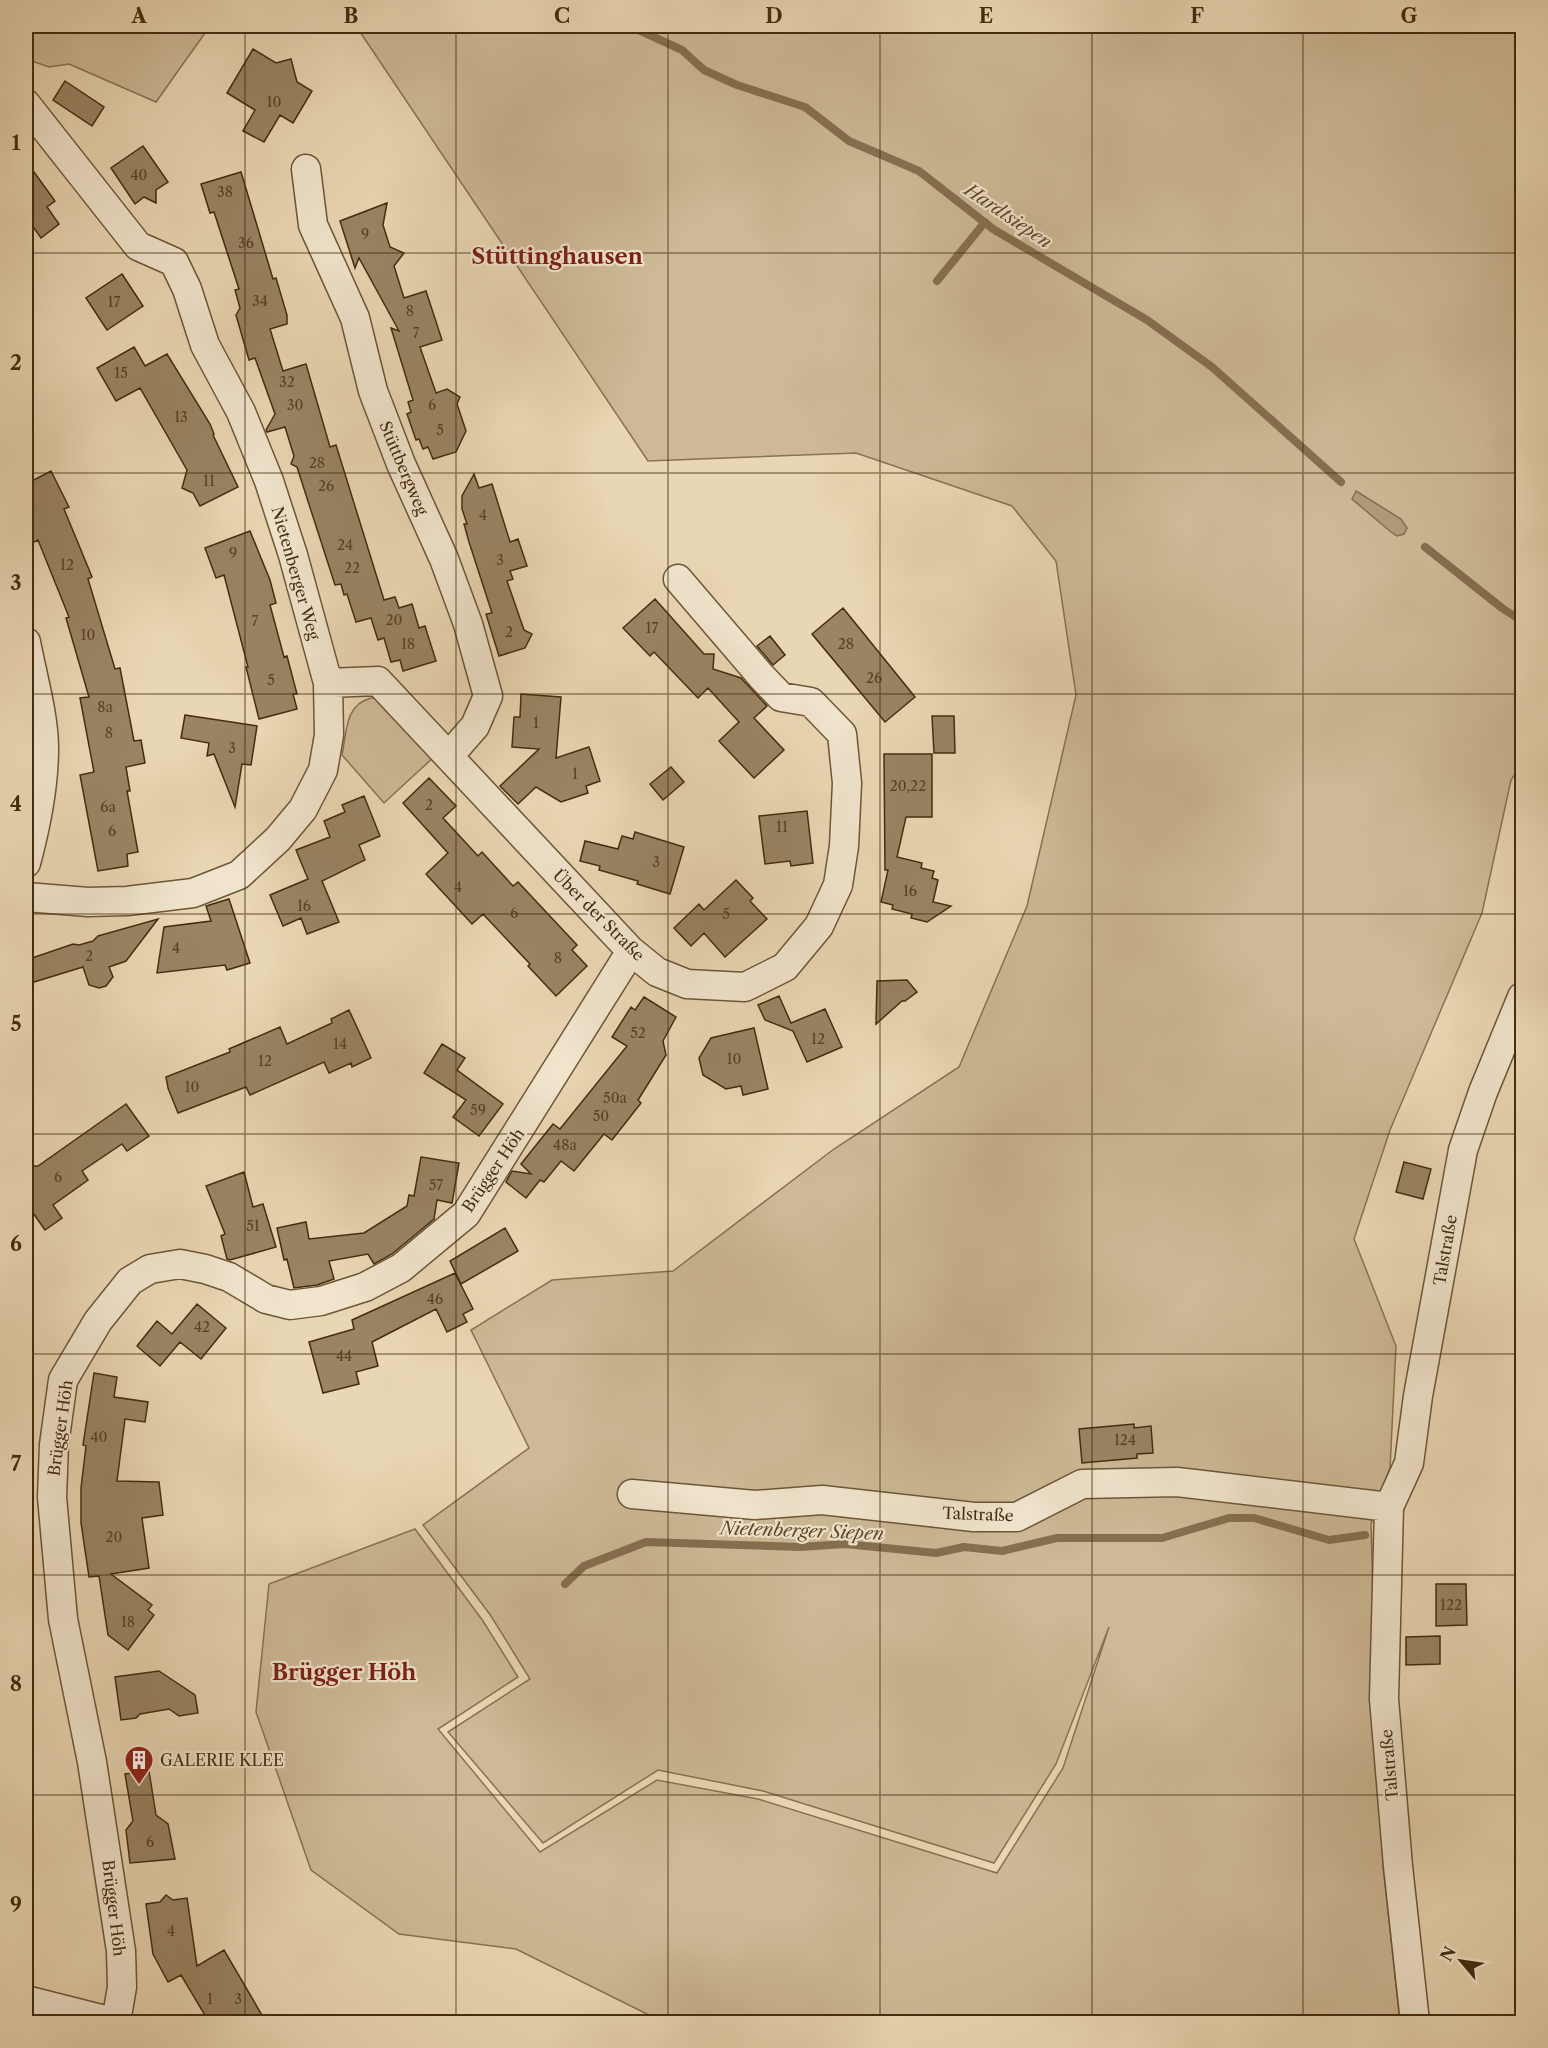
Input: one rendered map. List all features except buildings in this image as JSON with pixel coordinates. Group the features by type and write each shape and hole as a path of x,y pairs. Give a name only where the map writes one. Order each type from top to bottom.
{"street":[{"name":"Nietenberger Weg","path":"26,104 138,246 174,262 187,290 205,345 242,412 269,481 328,682 329,735 323,770 303,809 278,839 239,875 193,892 127,901 88,902 26,897"},
{"name":"Stüttbergweg","path":"306,169 313,225 355,318 373,391 401,464 444,559 468,624 488,696 475,726 449,756"},
{"name":"Über der Straße","path":"328,682 378,681 632,951 657,972 687,984 745,987 785,967 819,926 838,885 844,846 847,783 842,734 811,702 781,697 678,579"},
{"path":"26,642 44,747 34,831 26,862"},
{"name":"Brügger Höh","path":"115,2022 122,1987 121,1951 92,1762 63,1619 52,1497 54,1445 63,1380 98,1321 130,1281 150,1269 180,1264 205,1269 229,1277 266,1299 290,1305 321,1301 354,1290 401,1268 466,1214 632,951"},
{"name":"Talstraße","path":"1415,2022 1398,1866 1384,1699 1389,1507 1409,1463 1418,1396 1463,1150 1483,1092 1522,997"},
{"name":"Talstraße","path":"632,1494 755,1505 822,1500 974,1517 1017,1517 1082,1484 1177,1482 1389,1507"},
{"path":"26,2000 115,2022"}],"shaded area":[{"path":"26,26 210,26 156,102 69,64 49,67 26,59"},
{"path":"356,26 1522,26 1522,763 1511,780 1482,913 1390,1130 1354,1239 1396,1346 1390,1468 1371,1524 1383,1865 1400,2022 663,2022 516,1949 399,1934 311,1870 256,1712 269,1584 415,1529 483,1621 518,1677 438,1729 540,1852 657,1780 758,1799 997,1873 1063,1768 1109,1627 1056,1764 994,1863 763,1791 658,1770 543,1843 448,1732 530,1679 491,1616 423,1525 529,1448 471,1330 552,1280 673,1271 834,1149 959,1067 1027,906 1076,695 1056,561 1012,506 856,453 648,461"},
{"path":"1356,491 1401,519 1407,528 1404,534 1397,536 1391,532 1352,499"},
{"path":"377,698 436,755 384,803 342,755 351,713 362,702"}],"waterway":[{"name":"Hardtsiepen","path":"630,26 682,50 704,70 737,85 805,107 849,141 919,171 993,229 1147,320 1212,367 1341,482"},
{"path":"937,281 985,222"},
{"name":"Hardtsiepen","path":"1425,547 1522,621"},
{"name":"Nietenberger Siepen","path":"565,1584 584,1566 646,1542 800,1547 845,1544 936,1553 964,1547 1002,1551 1057,1538 1162,1538 1229,1518 1254,1518 1329,1540 1365,1535"}],"place":[{"name":"GALERIE KLEE","path":"139,1786"}],"district":[{"name":"Stüttinghausen","path":"557,256"},
{"name":"Brügger Höh","path":"344,1672"}]}
